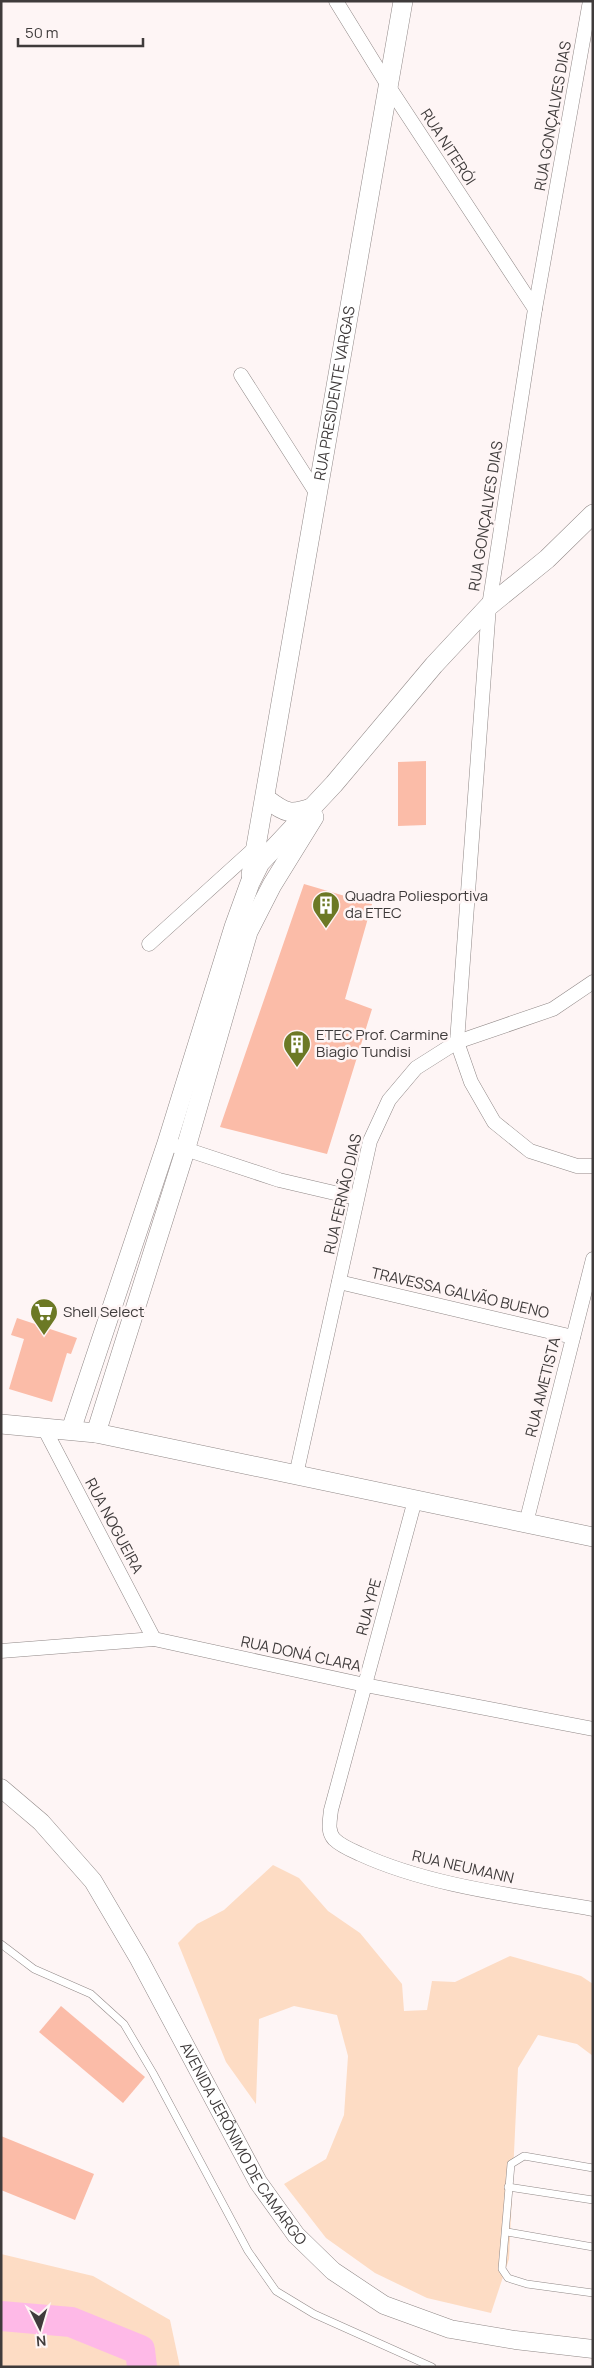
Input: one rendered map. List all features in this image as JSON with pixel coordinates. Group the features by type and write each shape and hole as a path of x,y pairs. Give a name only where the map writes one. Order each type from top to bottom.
{"main road":[{"name":"RUA PRESIDENTE VARGAS","path":"250,883 389,87 402,1"},
{"path":"71,1430 167,1143 234,927 250,883 260,863 334,784 434,665 489,606 547,559 593,514"},
{"path":"96,1432 185,1151 248,932 272,885 334,784"},
{"path":"267,793 284,812 297,813 311,808"},
{"path":"267,793 269,818 276,845 277,861 272,885"},
{"path":"1,1424 96,1432 593,1537"}],"street":[{"name":"RUA NITERÓI","path":"336,1 389,87 535,309"},
{"name":"RUA GONÇALVES DIAS","path":"457,1042 489,606 535,309 590,1"},
{"path":"241,375 317,494"},
{"path":"149,944 255,848"},
{"name":"RUA FERNÃO DIAS","path":"296,1475 370,1140 389,1100 416,1068 457,1042 552,1009 593,982"},
{"path":"457,1042 471,1082 494,1122 530,1151 577,1166 593,1166"},
{"path":"167,1143 185,1151 279,1180 356,1198"},
{"name":"RUA AMETISTA","path":"526,1523 593,1260"},
{"name":"TRAVESSA GALVÃO BUENO","path":"339,1282 573,1337"},
{"name":"RUA NOGUEIRA","path":"44,1428 154,1638"},
{"name":"RUA YPE","path":"333,1838 329,1825 331,1810 415,1500"},
{"name":"RUA DONÁ CLARA","path":"1,1651 154,1638 365,1685 593,1729"},
{"name":"AVENIDA JERÔNIMO DE CAMARGO","path":"1,1788 42,1822 93,1881 139,1959 258,2182 296,2235 333,2271 384,2306 450,2329 515,2340 593,2349"},
{"name":"RUA NEUMANN","path":"333,1838 343,1846 382,1864 500,1894 593,1909"}],"lane":[{"path":"1,1944 34,1969 91,1994 124,2024 153,2073 248,2251 276,2291 314,2314 432,2367"},
{"path":"593,2168 524,2156 511,2164 508,2187 507,2232 502,2269 508,2278 527,2284 593,2293"},
{"path":"508,2187 593,2200"},
{"path":"507,2232 593,2247"}],"shaded area":[{"path":"273,1865 299,1878 328,1911 360,1933 402,1984 404,2011 427,2010 432,1981 455,1982 510,1956 581,1976 593,1984 593,2056 577,2044 538,2035 518,2068 509,2259 491,2313 427,2298 375,2273 326,2238 284,2184 326,2159 344,2115 348,2056 337,2015 294,2006 259,2019 256,2104 226,2062 178,1943 197,1924 224,1910"},
{"path":"1,2254 93,2276 170,2320 180,2367 1,2367"}],"building":[{"path":"426,761 426,825 398,826 398,762"},
{"name":"ETEC Prof. Carmine Biagio Tundisi","path":"304,884 372,904 345,999 372,1009 327,1154 220,1127"},
{"path":"17,1318 77,1338 71,1354 67,1353 52,1402 9,1389 24,1339 11,1335"},
{"path":"61,2006 145,2077 123,2103 39,2032"},
{"path":"1,2136 94,2174 75,2220 1,2190"}],"waterway":[{"path":"1,2316 71,2322 140,2350 142,2367"}],"place":[{"name":"Quadra Poliesportiva da ETEC","path":"326,929"},
{"name":"ETEC Prof. Carmine Biagio Tundisi","path":"297,1068"},
{"name":"Shell Select","path":"44,1336"}]}
